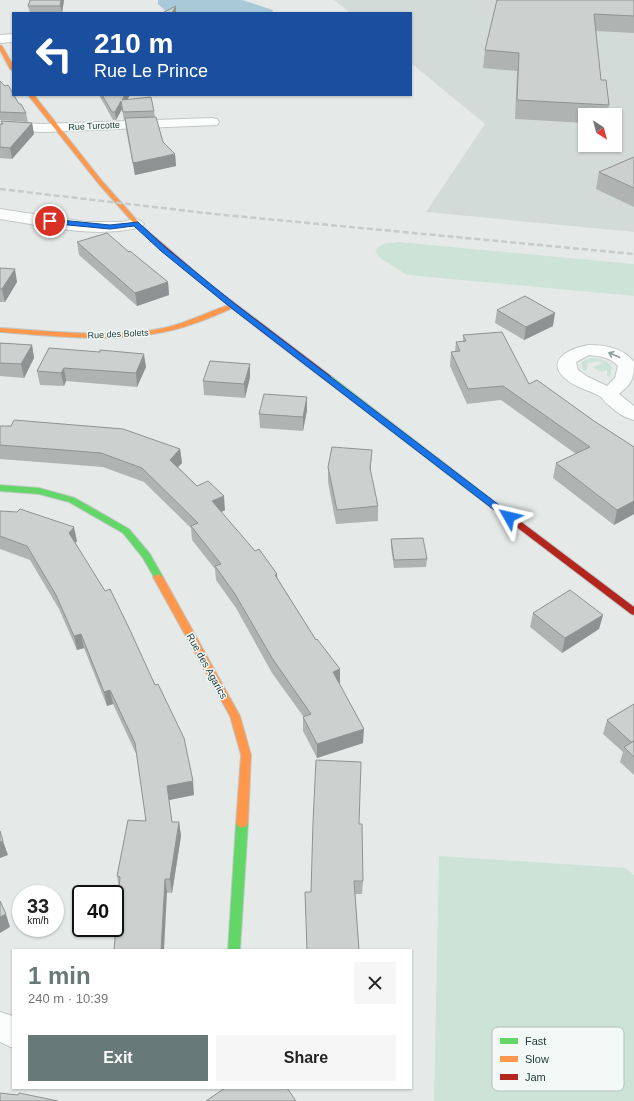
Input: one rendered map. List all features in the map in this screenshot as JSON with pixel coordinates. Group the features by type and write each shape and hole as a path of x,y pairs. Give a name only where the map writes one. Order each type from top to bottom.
{"street":[{"path":"0,39 12,38"},
{"path":"0,46 12,67"},
{"path":"32,96 100,182 136,224 163,249 233,306 634,612"},
{"name":"Rue Turcotte","path":"0,126 58,128 212,122"},
{"path":"0,214 110,227 136,224"},
{"name":"Rue des Bolets","path":"0,330 86,336 154,332 233,306"},
{"path":"608,394 634,414"},
{"name":"Rue des Agarics","path":"0,488 39,491 72,500 126,531 148,556 235,716 246,755 234,949"},
{"path":"0,1027 12,1032"}],"shaded area":[{"path":"334,0 634,0 634,232 426,212 485,124 412,64 412,12 349,12"}],"green space":[{"path":"399,242 634,264 634,296 407,275 380,258 375,250 383,244"},
{"path":"590,358 596,358 608,362 612,367 610,377 607,376 607,370 602,372 593,368 603,363 599,361 588,363 587,370 584,371 581,364 583,361"},
{"path":"439,856 626,868 634,875 634,1101 434,1101"}],"water":[{"path":"158,0 242,0 273,10 272,12 167,12 158,4"}],"building":[{"path":"30,0 61,0 60,6 28,6"},
{"path":"497,0 634,0 634,16 594,14 601,80 606,80 609,105 517,100 519,53 485,50"},
{"path":"176,6 173,12 164,12"},
{"path":"0,81 5,86 8,85 12,92 12,96 14,96 19,104 21,104 26,113 0,112"},
{"path":"103,96 124,96 122,100 151,97 154,111 123,112 121,101 115,112 112,112"},
{"path":"156,117 163,142 175,154 133,163 125,118"},
{"path":"1,121 32,123 10,148 0,147 0,124 3,124"},
{"path":"634,157 634,188 599,172"},
{"path":"107,233 168,282 135,293 77,242"},
{"path":"0,268 15,269 2,289 0,289"},
{"path":"525,296 555,313 526,327 497,310"},
{"path":"502,332 529,384 537,380 594,421 634,447 634,501 617,510 556,463 590,447 503,386 468,389 451,352 460,351 456,342 466,341 463,335"},
{"path":"0,343 32,345 21,364 0,363"},
{"path":"49,348 100,352 100,350 144,354 136,373 64,368 61,373 37,371"},
{"path":"210,361 250,364 244,384 203,381"},
{"path":"264,394 307,397 303,417 259,414"},
{"path":"14,420 123,429 180,449 170,460 197,486 208,481 224,496 212,501 255,551 259,549 277,574 275,575 316,640 317,639 340,669 333,672 364,729 317,744 303,717 311,714 272,658 235,594 215,566 221,564 191,526 198,523 142,468 101,453 0,445 0,426 11,426"},
{"path":"332,447 372,450 370,468 378,506 337,510 328,467"},
{"path":"20,509 74,527 69,533 105,591 110,589 155,685 158,684 184,738 193,781 167,786 172,822 179,822 170,879 165,879 161,949 114,949 115,937 124,937 124,885 119,885 120,877 117,876 128,820 146,821 135,743 110,690 104,692 81,634 74,636 56,595 27,546 0,536 0,511 17,512"},
{"path":"423,538 427,559 394,560 391,539"},
{"path":"570,590 603,615 565,638 533,613"},
{"path":"634,704 634,741 631,742 607,720"},
{"path":"634,741 634,757 624,747"},
{"path":"316,760 361,762 359,824 362,824 363,881 354,881 359,949 307,949 305,892 311,892"},
{"path":"0,831 3,841 0,842"},
{"path":"0,901 6,914 0,917"},
{"path":"224,1089 288,1089 296,1101 206,1101"},
{"path":"0,1093 18,1095 19,1093 58,1101 0,1101"}],"railway":[{"path":"0,189 214,214 634,254"}],"traffic: fast":[{"path":"328,378 501,511"},
{"path":"0,488 39,491 72,500 126,531 147,556 158,577"},
{"path":"234,949 242,823"}],"traffic: slow":[{"path":"0,46 12,67"},
{"path":"32,96 100,182 140,227"},
{"path":"0,330 103,336 144,333 164,330 199,320 233,306"},
{"path":"158,577 235,716 246,755 242,823"}],"traffic: jam":[{"path":"140,227 185,267 256,324 328,378"},
{"path":"501,511 634,612"}],"route":[{"path":"50,221 110,227 136,224 163,249 233,306 509,517"}]}
